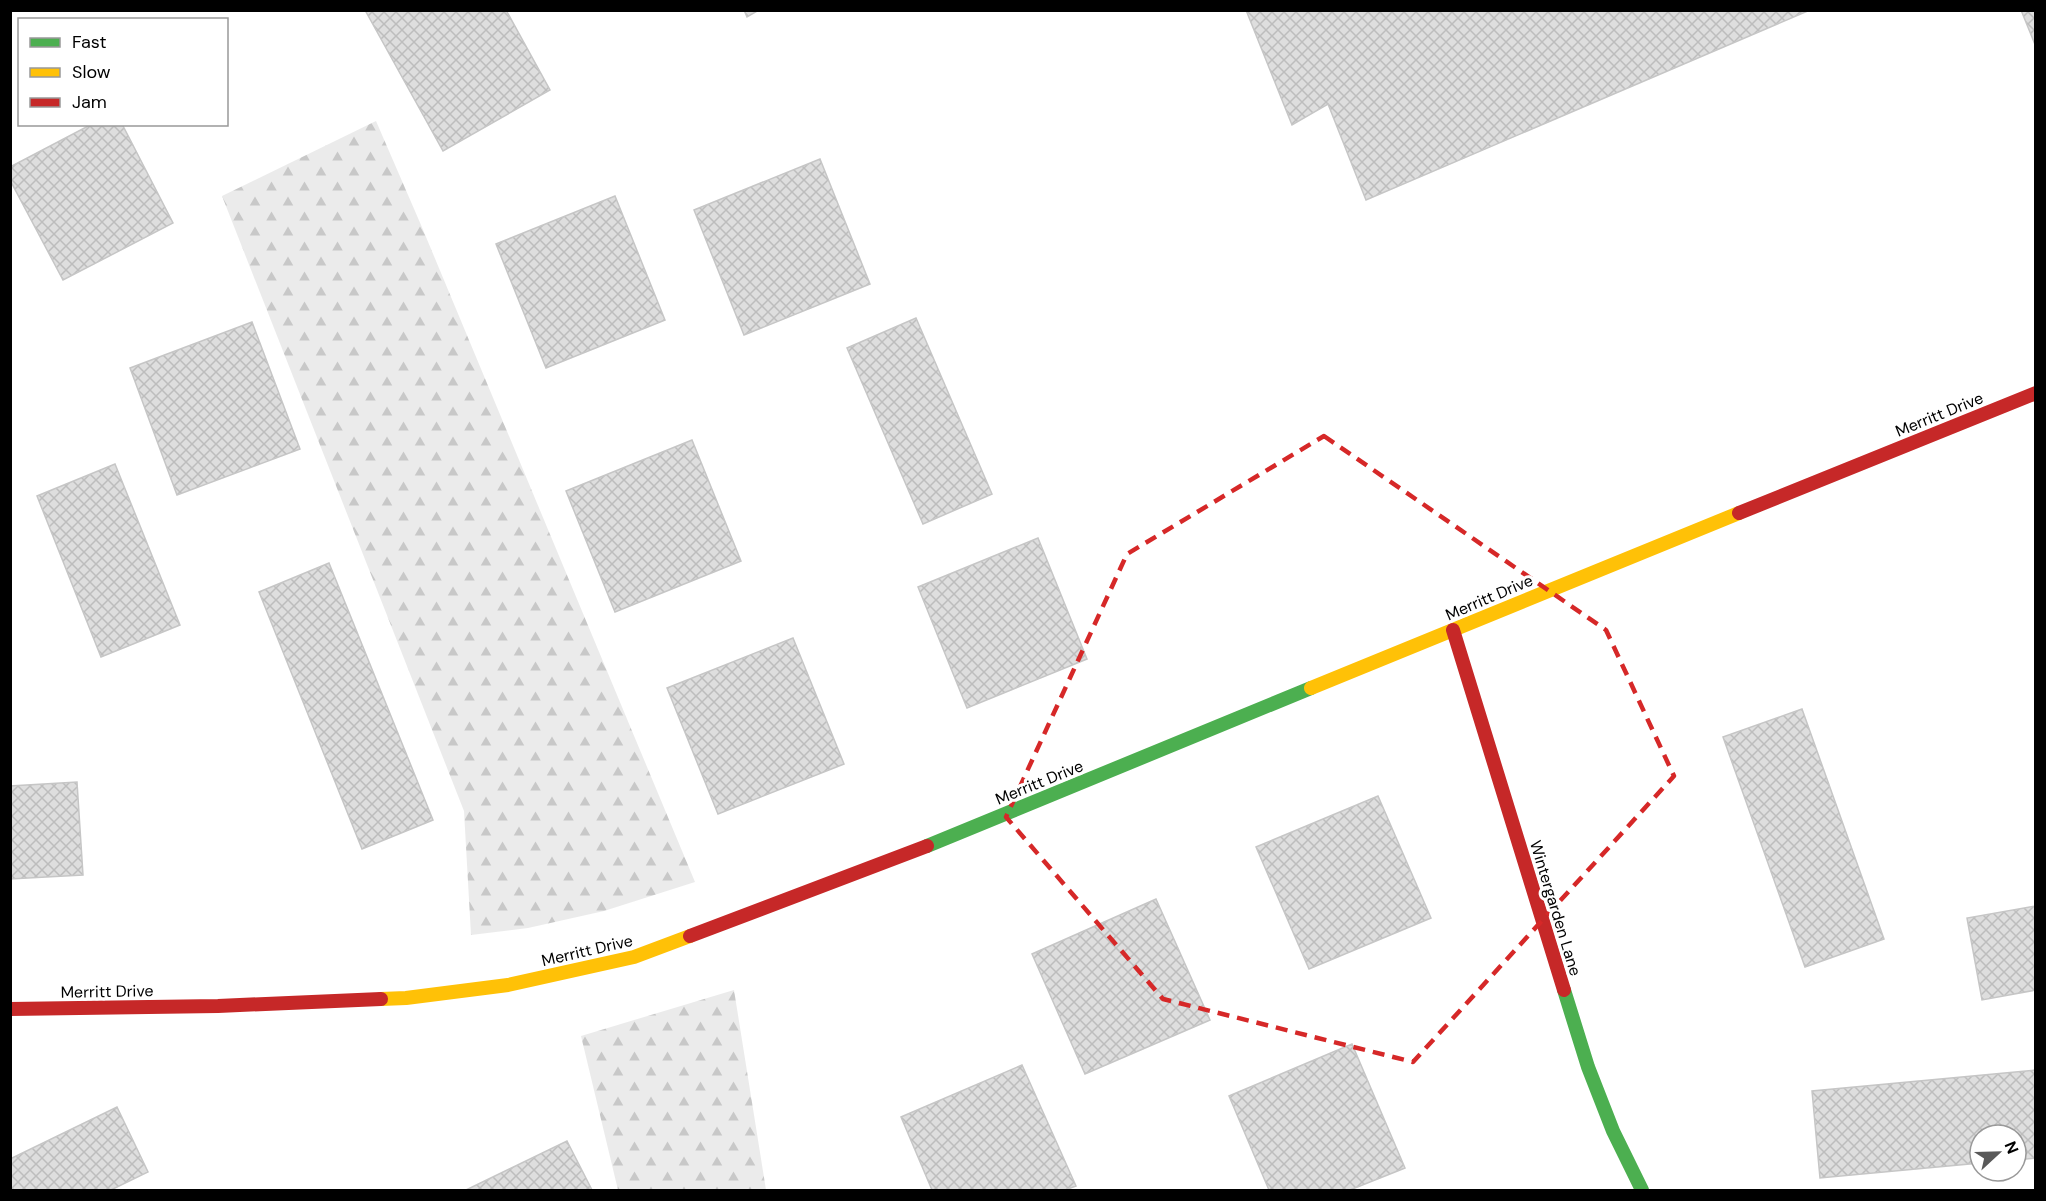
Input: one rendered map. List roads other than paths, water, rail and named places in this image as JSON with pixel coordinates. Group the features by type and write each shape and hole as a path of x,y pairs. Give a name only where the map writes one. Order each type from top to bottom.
{"street":[{"name":"Merritt Drive","path":"10,1009 218,1006 406,998 508,985 634,957 919,849 2036,393"},
{"name":"Wintergarden Lane","path":"1454,630 1588,1067 1613,1131 1642,1191"}]}
